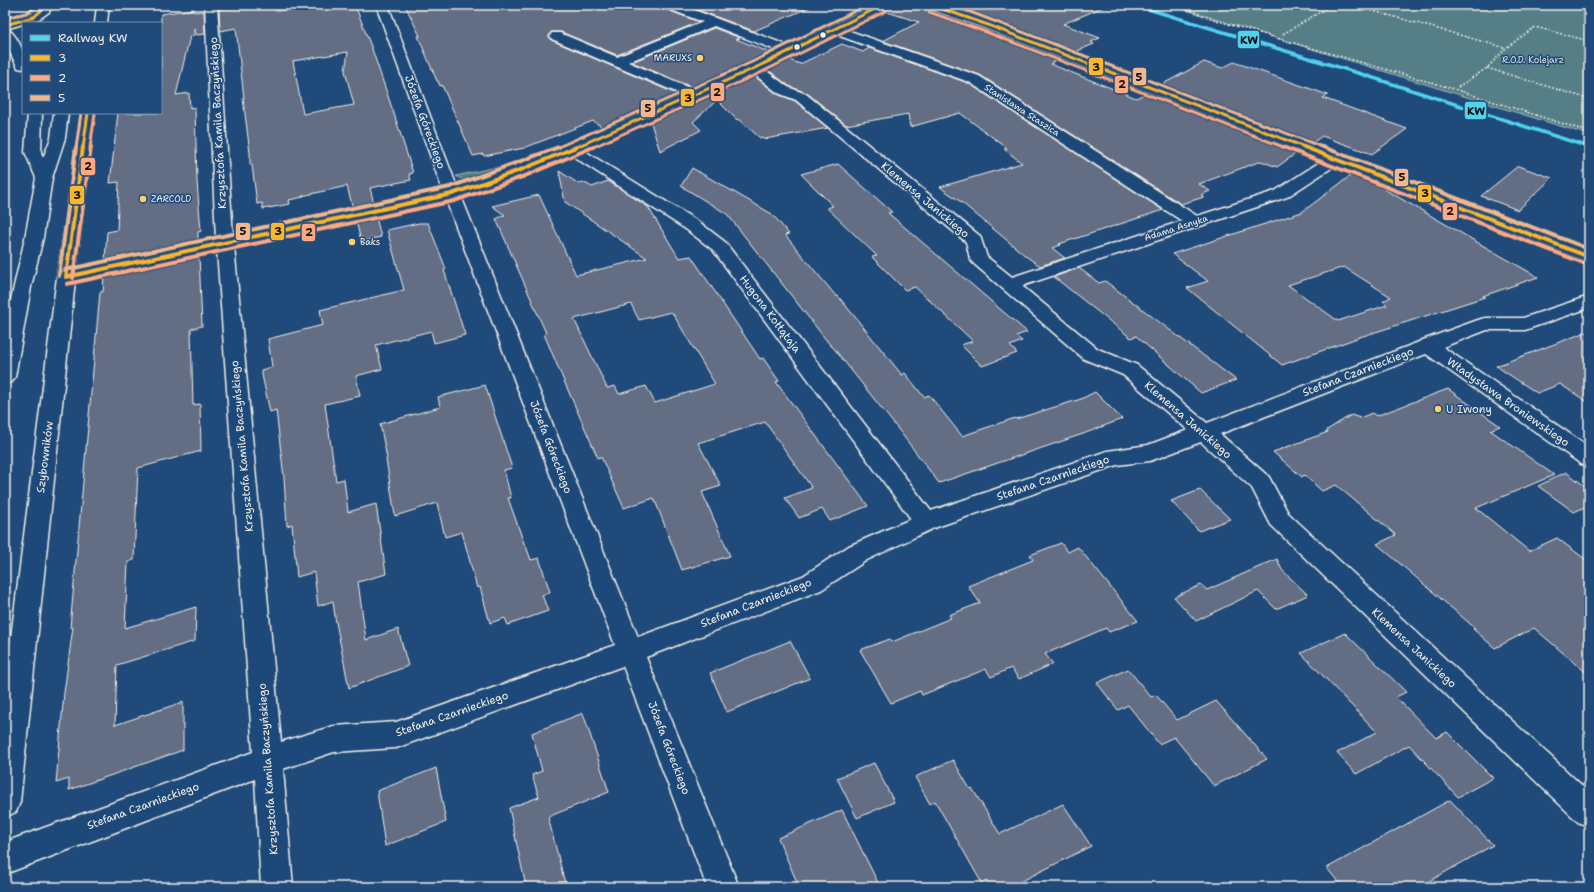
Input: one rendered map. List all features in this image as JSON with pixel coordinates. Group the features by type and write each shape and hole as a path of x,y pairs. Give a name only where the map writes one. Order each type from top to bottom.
{"street":[{"path":"30,21 44,10 47,5"},
{"path":"101,22 103,5"},
{"name":"Krzysztofa Kamila Baczyńskiego","path":"211,5 225,243 268,760 277,887"},
{"name":"Józefa Góreckiego","path":"382,5 452,194 723,887"},
{"path":"670,5 789,51"},
{"path":"66,277 452,194 523,169 572,149 755,68 883,5"},
{"path":"931,5 988,25 1589,257"},
{"path":"5,25 22,22"},
{"path":"617,62 714,22"},
{"name":"Stanisława Staszica","path":"833,29 974,79 1195,222"},
{"path":"5,32 22,63"},
{"path":"556,36 695,95"},
{"name":"Klemensa Janickiego","path":"755,68 783,90 801,97 974,240 979,259 1091,354 1130,370 1204,432 1261,483 1278,519 1589,812"},
{"path":"35,114 33,152 44,178"},
{"path":"5,377 22,288 34,238 44,178 58,138 61,114"},
{"name":"Szybowników","path":"5,802 66,277 88,114"},
{"name":"Hugona Kołłątaja","path":"572,149 693,226 719,246 926,522"},
{"name":"Adama Asnyka","path":"1010,284 1281,194 1335,159"},
{"name":"Stefana Czarnieckiego","path":"5,858 268,760 334,739 396,735 631,651 812,583 858,553 926,522 1115,457 1150,453 1427,345 1485,324 1525,324 1589,302"},
{"name":"Władysława Broniewskiego","path":"1427,345 1589,458"}],"path":[{"path":"1180,5 1199,14 1228,24 1454,90 1589,132"},
{"path":"1283,34 1332,5"},
{"path":"1352,5 1506,48"},
{"path":"1574,5 1589,9"},
{"path":"1458,87 1486,68 1506,48 1535,27 1589,41"},
{"path":"1486,68 1589,99"}],"green space":[{"name":"R.O.D. Kolejarz","path":"1168,5 1589,5 1589,135 1199,14"},
{"path":"506,165 506,169 474,180 462,179 456,176"}],"building":[{"path":"235,5 275,5 276,11 319,5 355,5 372,49 413,173 409,174 411,180 370,188 374,204 353,209 347,186 289,200 290,204 263,209 262,203 257,204 252,165 250,165 250,153 236,28 220,31 219,9 235,7","holes":["348,52 345,71 354,105 303,114 293,61"]},
{"path":"405,5 663,5 665,9 699,22 617,55 561,32 551,32 549,37 551,40 679,95 604,128 593,121 524,148 484,156 483,154 473,156 442,85 440,86 437,81 418,36 420,36"},
{"path":"685,5 815,5 754,31"},
{"path":"890,5 924,5 926,9 1060,59 1050,64 1136,98 1146,93 1298,152 1277,167 1261,161 1199,184 1210,191 1201,195 1204,197 1181,204 980,75 883,41 919,22 884,11"},
{"path":"948,5 1108,5 1063,24 1100,38 1091,42 1094,44 1075,52"},
{"path":"194,9 194,12 204,11 205,34 197,35 194,29 194,35 190,36 176,95 189,93 190,108 195,107 197,182 201,231 198,232 198,241 105,261 107,232 117,230 119,182 110,183 118,114 162,114 161,14"},
{"path":"714,28 740,38 736,39 771,53 694,88 632,62"},
{"path":"842,44 863,52 869,48 968,83 1163,210 1059,244 1061,245 1052,248 1065,258 1040,266 961,202 940,187 1022,163 1004,149 1007,148 960,113 910,127 908,114 846,125 807,93 789,86 767,69 787,59 800,64"},
{"path":"1204,62 1222,68 1234,62 1328,95 1323,98 1407,129 1372,154 1322,136 1312,143 1161,85"},
{"path":"754,76 777,94 795,101 828,128 765,139 762,137 760,138 739,119 737,120 717,100 693,122 701,130 660,151 651,123 646,124"},
{"path":"838,164 892,212 888,213 1027,332 1016,336 1022,341 1010,346 1017,353 982,366 961,345 973,341 915,287 905,290 872,257 877,256 827,208 833,206 801,174"},
{"path":"1518,166 1552,178 1518,210 1481,196"},
{"path":"692,168 772,214 789,234 785,235 836,296 838,296 902,375 905,373 924,397 929,395 962,436 1015,418 1016,419 1081,399 1095,392 1122,419 1083,434 939,483 898,429 727,214 681,186"},
{"path":"559,171 579,184 583,182 592,187 608,181 648,207 679,258 691,256 760,359 763,358 779,381 776,382 868,506 830,521 822,509 799,518 785,498 812,488 765,422 698,443 721,486 702,492 730,556 682,570 654,498 624,508 601,457 598,458 544,334 546,333 496,219 505,215 492,206 539,195 576,275 647,258 565,202","holes":["631,304 639,320 671,312 715,384 655,403 646,386 619,394 615,386 607,388 574,319"]},
{"path":"1354,173 1538,277 1483,296 1485,297 1360,337 1282,365 1187,288 1208,281 1172,254 1302,212","holes":["1344,267 1391,297 1383,301 1387,305 1338,321 1288,285"]},
{"path":"376,217 381,237 361,241 356,221"},
{"path":"419,223 428,223 446,269 444,270 465,335 434,343 431,331 376,345 382,369 356,376 360,396 325,404 336,481 344,479 348,512 376,504 386,574 358,582 366,640 398,629 408,666 349,688 333,601 318,606 314,572 297,577 292,524 287,526 284,478 276,410 270,412 261,370 272,367 268,339 323,325 320,310 404,290 387,230"},
{"path":"199,256 202,326 191,329 193,405 200,404 201,451 138,468 134,560 128,562 125,628 196,607 195,641 117,665 115,725 183,702 183,750 69,790 69,779 56,783 64,693 73,627 70,628 100,292 103,292 104,276"},
{"path":"1079,268 1099,283 1105,281 1236,380 1201,393 1136,336 1131,338 1054,277"},
{"path":"1589,331 1589,403 1560,384 1537,393 1496,366"},
{"path":"485,385 512,468 504,470 511,498 508,498 531,560 539,558 550,592 542,595 548,611 508,625 505,618 490,623 480,587 477,588 462,532 445,537 437,503 395,516 387,458 380,424 440,407 438,397"},
{"path":"1448,389 1500,426 1490,430 1554,475 1476,508 1529,551 1557,538 1589,562 1589,675 1534,628 1495,648 1473,629 1475,628 1377,544 1396,535 1336,485 1322,491 1304,475 1302,477 1273,452 1328,432 1327,430 1351,415 1360,418 1372,413 1376,416"},
{"path":"1566,472 1589,489 1589,505 1574,512 1538,486"},
{"path":"1200,490 1230,519 1199,531 1171,501"},
{"path":"1061,543 1068,552 1078,547 1138,621 1109,632 1106,628 1045,654 1053,664 1019,679 1011,668 991,677 986,669 922,695 920,691 891,703 860,650 890,639 892,642 951,618 949,615 980,603 968,586 1033,560 1030,555"},
{"path":"1277,559 1282,570 1308,595 1276,609 1258,591 1196,621 1174,597 1201,585 1207,590"},
{"path":"1345,633 1406,692 1396,697 1436,738 1447,732 1493,778 1458,797 1409,745 1356,774 1337,753 1377,732 1301,653"},
{"path":"790,641 810,678 727,712 710,673"},
{"path":"1128,669 1151,697 1156,695 1177,720 1216,701 1267,759 1214,786 1174,737 1159,744 1128,705 1118,710 1097,683"},
{"path":"583,713 609,792 548,817 566,887 526,887 509,808 539,797 532,775 542,771 532,733"},
{"path":"953,760 1000,834 1063,804 1091,846 1010,887 984,887 935,801 930,804 915,777"},
{"path":"874,763 894,802 857,818 837,778"},
{"path":"436,768 446,822 385,846 377,791"},
{"path":"1450,800 1493,845 1419,887 1342,887 1327,868"},
{"path":"842,810 880,887 799,887 778,838"}],"rail line":[{"name":"KW","path":"1135,5 1361,74 1589,147"}],"transit line":[{"name":"5","path":"5,18 26,13 39,5"},
{"name":"3","path":"5,25 34,17 47,5"},
{"name":"5","path":"65,270 450,187 569,143 752,62 867,5"},
{"name":"3","path":"66,277 452,194 523,169 572,149 755,68 883,5"},
{"name":"3","path":"931,5 988,25 1589,257"},
{"name":"5","path":"952,5 1589,249"},
{"name":"2","path":"67,284 454,201 525,176 575,155 758,74 886,11"},
{"name":"2","path":"929,12 986,32 1586,264"},
{"name":"5","path":"59,276 81,114"},
{"name":"3","path":"66,277 88,114"},
{"name":"2","path":"73,278 95,114"}],"place":[{"name":"MARUXS","path":"700,58"},
{"name":"ZARCOLD","path":"143,199"},
{"name":"Baks","path":"352,242"},
{"name":"U Iwony","path":"1438,409"}]}
